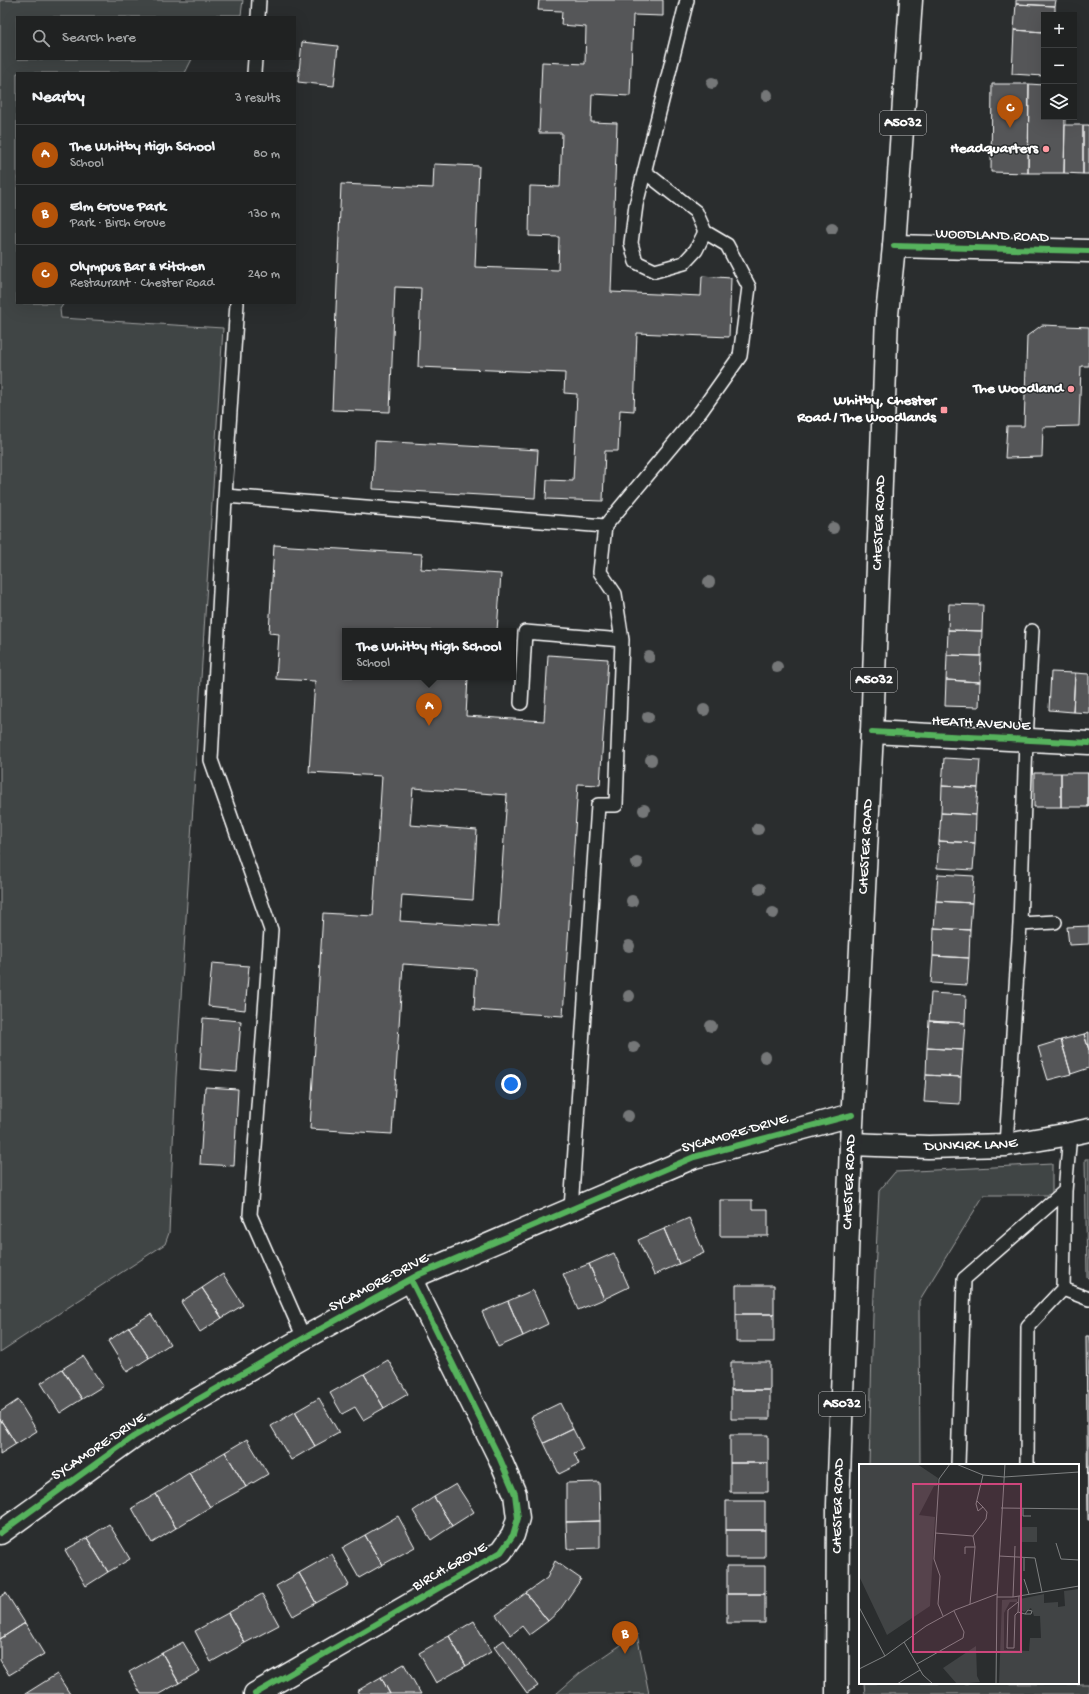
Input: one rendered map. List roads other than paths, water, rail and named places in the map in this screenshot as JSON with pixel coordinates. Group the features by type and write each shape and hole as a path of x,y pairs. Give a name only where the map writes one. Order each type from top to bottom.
{"street":[{"name":"CHESTER ROAD","path":"837,1694 838,1505 852,1115 872,732 887,315 894,246 911,0"},
{"name":"WOODLAND ROAD","path":"894,246 1089,251"},
{"name":"HEATH AVENUE","path":"872,732 1089,743"},
{"name":"SYCAMORE DRIVE","path":"0,1533 133,1437 304,1338 410,1280 694,1157 852,1115"},
{"name":"DUNKIRK LANE","path":"851,1144 928,1147 1006,1145 1080,1132"},
{"name":"BIRCH GROVE","path":"254,1694 502,1552 513,1535 518,1518 515,1494 500,1459 410,1280"}],"lane":[{"path":"258,16 259,0"},
{"path":"687,0 636,205 631,242 636,262 655,271 684,263 696,250 705,232"},
{"path":"254,72 255,60"},
{"path":"571,1210 598,805 616,805 622,640 615,594 600,572 606,526 701,411 740,356 749,287 727,245 705,232 696,212 645,172"},
{"path":"238,304 225,496 211,760 271,930 250,1215 304,1338"},
{"path":"225,496 606,526"},
{"path":"1006,1145 1020,924 1026,740 1032,631"},
{"path":"521,703 525,632 622,640"},
{"path":"1020,924 1055,922"},
{"path":"1027,1464 1028,1326 1063,1289 1065,1191 1080,1132"},
{"path":"958,1464 964,1279 1065,1191"},
{"path":"1063,1289 1089,1299"}],"place":[{"name":"Olympus Bar & Kitchen","path":"1010,128"},
{"name":"Headquarters","path":"1046,149"},
{"name":"The Woodland","path":"1071,389"},
{"name":"Whitby, Chester Road / The Woodlands","path":"944,410"},
{"name":"The Whitby High School","path":"429,726"},
{"name":"Elm Grove Park","path":"625,1654"}]}
